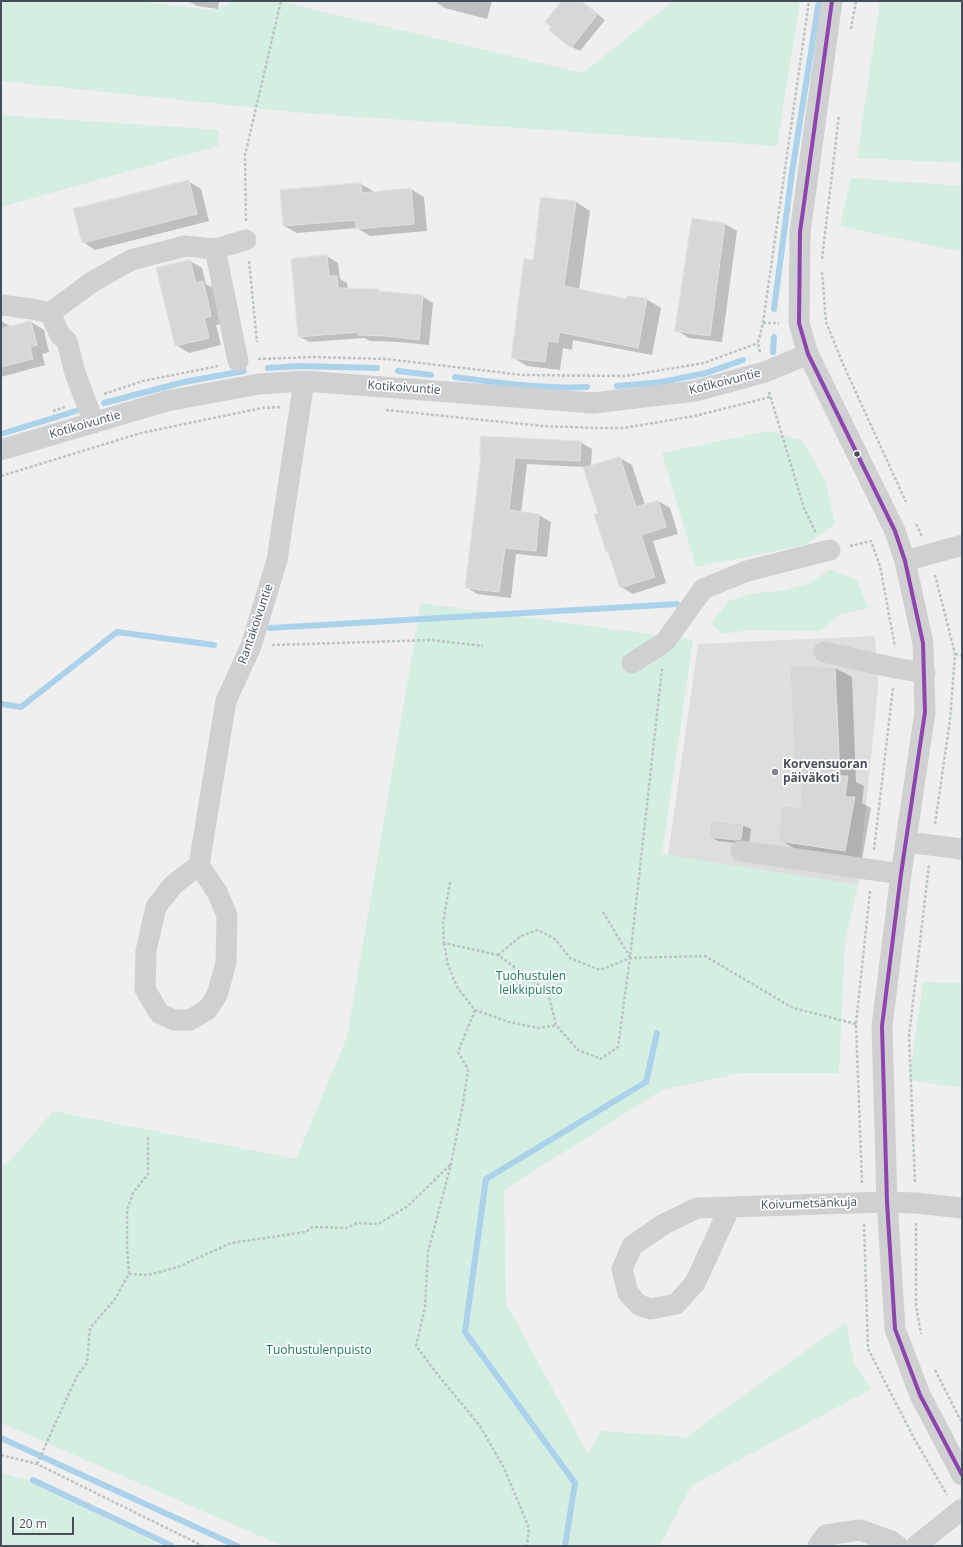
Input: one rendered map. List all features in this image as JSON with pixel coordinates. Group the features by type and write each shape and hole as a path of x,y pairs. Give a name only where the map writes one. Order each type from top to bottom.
{"street":[{"path":"832,1 800,232 799,323 808,354 888,517 905,561 923,643 925,712 907,842 901,874 882,1026 887,1202 895,1329 920,1395 962,1475"},
{"path":"50,313 92,282 131,260 185,246 215,249 246,240"},
{"path":"215,249 238,362"},
{"path":"1,305 34,309 50,313"},
{"path":"50,313 60,335 67,341 75,373 94,423"},
{"name":"Kotikoivuntie","path":"1,450 167,401 259,384 304,380 593,403 695,391 765,372 808,354"},
{"name":"Rantakoivuntie","path":"199,865 226,701 251,646 277,560 304,380"},
{"path":"905,561 962,545"},
{"path":"632,663 665,642 703,589 747,571 830,550"},
{"path":"824,652 895,668 925,673"},
{"path":"907,842 962,849"},
{"path":"741,851 901,874"},
{"path":"199,865 217,892 227,915 226,963 217,996 207,1010 190,1020 174,1020 159,1013 145,989 146,951 156,907 173,885 199,865"},
{"name":"Koivumetsänkuja","path":"730,1207 695,1283 676,1304 651,1309 640,1305 628,1293 622,1269 632,1246 664,1224 697,1208 887,1202 916,1203 962,1208"},
{"path":"916,1546 955,1503"},
{"path":"818,1546 826,1535 860,1530 891,1540 898,1546"}],"path":[{"path":"257,346 246,240 245,155 281,1"},
{"path":"809,1 763,323 758,343 770,398 804,508 819,541 830,550 871,541 881,573 896,654 856,1024 868,1349 916,1440 955,1503"},
{"path":"851,31 856,1"},
{"path":"822,264 840,108"},
{"path":"822,272 826,322 843,364 909,508"},
{"path":"258,352 259,384 262,408"},
{"path":"1,476 142,433 262,408 300,405"},
{"path":"916,523 930,554 954,654 950,720 932,845 909,1036 916,1203 916,1306 922,1340"},
{"path":"251,646 432,640 483,646"},
{"path":"444,942 498,955 548,992 556,1025 578,1050 601,1059 618,1047 630,958 665,642"},
{"path":"954,654 962,656"},
{"path":"450,882 443,923 444,942 448,965 457,986 476,1010 509,1022 539,1028 556,1025"},
{"path":"603,912 630,958"},
{"path":"498,955 520,936 538,930 555,939 570,958 600,970 630,958 705,956 793,1008 856,1024"},
{"path":"476,1010 458,1052 468,1069 463,1104 451,1164 428,1252 425,1307 416,1346 480,1426 504,1468 529,1528 527,1546"},
{"path":"38,1464 78,1376 87,1363 90,1328 115,1299 129,1274 127,1210 133,1193 148,1174 148,1135"},
{"path":"129,1274 148,1275 178,1267 231,1243 306,1232 312,1227 347,1228 357,1223 378,1224 408,1206 451,1164"},
{"path":"934,1368 962,1423"},
{"path":"1,1455 38,1464 203,1546"}],"shaded area":[{"name":"Korvensuoran päiväkoti","path":"875,636 878,688 858,885 668,856 698,644"}],"green space":[{"path":"1,1 132,1 214,10 238,1 277,1 583,73 673,1 800,1 777,146 304,113 1,81"},
{"path":"880,1 962,1 962,163 857,158"},
{"path":"1,115 219,130 218,146 1,207"},
{"path":"851,178 962,186 962,252 840,226"},
{"path":"767,431 802,440 826,482 835,524 805,545 696,567 662,453"},
{"path":"830,569 857,580 868,608 841,614 820,631 749,630 723,634 711,623 729,601 754,593 782,591 810,583"},
{"name":"Tuohustulenpuisto","path":"421,603 693,640 662,854 858,885 845,942 839,1073 741,1073 662,1090 504,1190 506,1303 588,1454 601,1431 686,1437 846,1322 854,1362 871,1389 691,1486 660,1546 283,1546 1,1423 1,1166 10,1161 53,1111 296,1159 347,1037"},
{"path":"923,982 962,983 962,1088 909,1080"},
{"path":"1,1473 28,1480 162,1546 1,1546"}],"building":[{"path":"562,1 580,1 597,15 571,48 549,30 551,27 545,22"},
{"path":"189,180 197,214 82,243 73,209"},
{"path":"361,183 362,193 411,188 414,224 356,229 356,220 283,226 280,190"},
{"path":"541,197 576,201 564,286 627,299 627,296 647,298 638,348 559,332 558,342 548,341 545,362 511,358 524,259 533,260"},
{"path":"692,218 725,223 710,336 675,331"},
{"path":"327,255 329,276 337,276 338,288 379,289 379,291 423,295 419,340 387,336 358,335 358,332 298,337 291,259"},
{"path":"190,260 196,283 203,281 207,297 211,316 204,318 209,338 175,346 156,268"},
{"path":"31,321 37,345 30,347 33,359 1,367 1,329"},
{"path":"481,436 581,441 580,461 515,458 509,510 539,514 536,551 505,548 499,592 465,588 481,456"},
{"path":"620,457 636,507 658,500 666,527 641,535 655,577 620,588 608,552 606,552 594,514 598,513 583,468"},
{"path":"790,666 835,667 840,776 848,776 845,797 855,797 845,851 779,841 781,806 800,807 802,772 795,772"},
{"path":"711,820 743,824 741,839 736,840 709,837"}],"waterway":[{"path":"774,309 792,172 819,1"},
{"path":"773,352 774,337"},
{"path":"617,386 662,382 706,373 743,360"},
{"path":"268,368 299,366 377,368"},
{"path":"104,403 184,382 244,371"},
{"path":"398,371 431,375"},
{"path":"455,377 538,386 587,387"},
{"path":"1,434 76,411"},
{"path":"270,628 677,604"},
{"path":"1,704 21,707 117,632 214,645"},
{"path":"565,1546 575,1483 465,1332 486,1179 646,1082 657,1033"},
{"path":"1,1438 237,1546"},
{"path":"33,1480 172,1546"}],"transit line":[{"path":"832,1 800,232 799,323 808,354 895,531 905,561 923,643 925,712 901,874 882,1026 887,1202 895,1329 920,1395 962,1475"}],"place":[{"name":"Korvensuoran päiväkoti","path":"775,772"}],"park label":[{"name":"Tuohustulen leikkipuisto","path":"531,984"}]}
